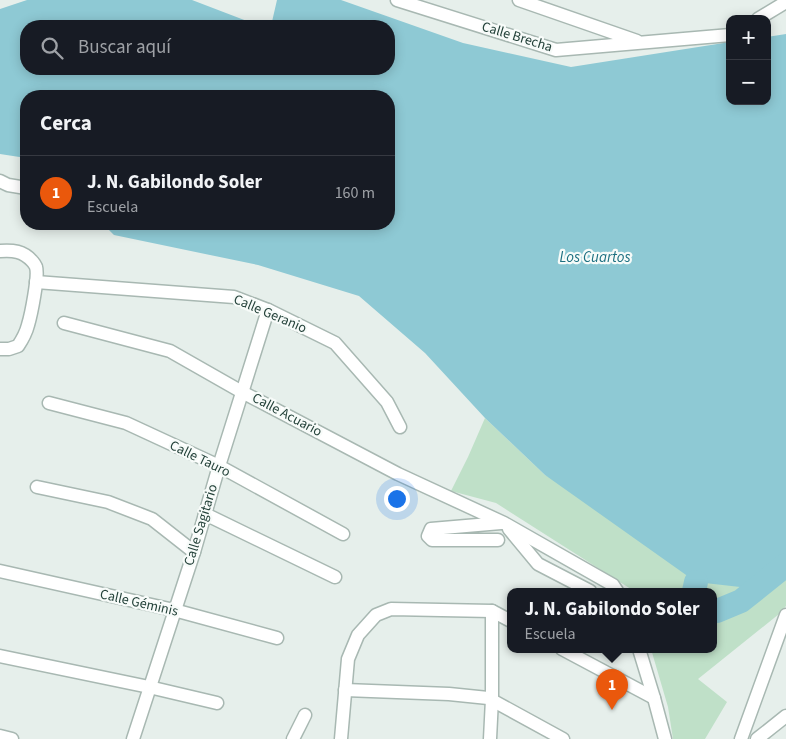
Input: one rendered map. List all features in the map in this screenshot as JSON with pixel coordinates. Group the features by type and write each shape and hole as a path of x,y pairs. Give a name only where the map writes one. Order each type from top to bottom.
{"street":[{"name":"Calle Brecha","path":"397,0 556,50 726,35"},
{"path":"519,0 643,42"},
{"path":"765,15 786,2"},
{"path":"0,181 8,185 20,187"},
{"path":"0,349 18,346 24,337 28,326 36,282 36,267 30,259 22,253 6,251"},
{"name":"Calle Geranio","path":"36,282 234,297 268,310 335,343 387,402 400,427"},
{"name":"Calle Sagitario","path":"133,739 194,552 268,310"},
{"name":"Calle Acuario","path":"64,323 170,351 242,392 398,474 504,523 612,585 614,588"},
{"name":"Calle Tauro","path":"50,403 126,423 219,466 343,534"},
{"path":"37,487 108,502 152,519 194,552"},
{"path":"205,514 335,577"},
{"path":"498,540 432,540 428,536 430,529 504,523 538,564 584,588"},
{"name":"Calle Géminis","path":"0,571 174,610 277,638"},
{"path":"341,739 348,659 358,635 376,615 391,610 492,611 507,619"},
{"path":"490,739 492,611"},
{"path":"741,739 786,615"},
{"path":"570,653 654,698"},
{"path":"640,653 665,739"},
{"path":"0,656 217,703"},
{"path":"345,690 449,694 488,698 563,739"},
{"path":"293,739 305,715"},
{"path":"757,739 786,716"},
{"path":"0,736 12,739"}],"green space":[{"path":"485,418 545,475 749,588 786,557 786,606 779,614 698,679 727,702 705,739 673,739 668,707 652,653 717,653 717,588 629,588 496,503 451,491"}],"water":[{"name":"Los Cuartos","path":"27,0 192,0 244,20 20,20 20,75 395,75 395,20 272,20 277,0 341,0 463,43 571,67 726,43 726,105 771,105 771,36 786,34 786,557 749,588 696,582 545,475 485,418 425,353 359,296 258,265 114,235 109,230 395,230 395,90 20,90 20,157 0,154 0,9"}],"waterway":[{"path":"717,611 741,601 786,565"},
{"path":"695,588 696,582"}],"place":[{"name":"J. N. Gabilondo Soler","path":"612,710"}]}
